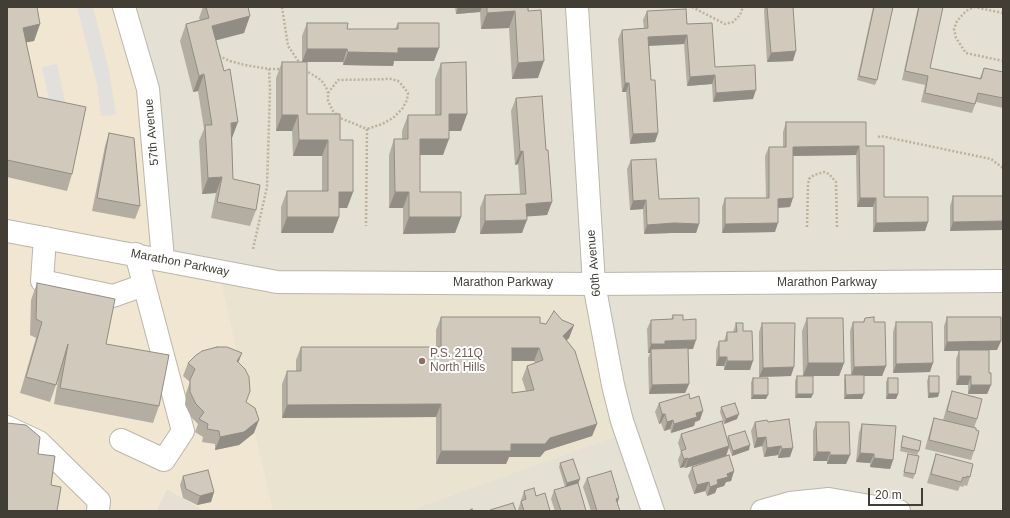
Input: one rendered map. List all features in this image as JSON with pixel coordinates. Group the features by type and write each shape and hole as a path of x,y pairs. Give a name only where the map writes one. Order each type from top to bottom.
{"street":[{"name":"57th Avenue","path":"124,7 148,89 163,259"},
{"name":"60th Avenue","path":"577,7 594,284 613,385 622,421 653,511"},
{"name":"Marathon Parkway","path":"7,231 163,259 276,282 594,284 1003,281"},
{"path":"45,238 42,281 114,296 144,285"},
{"path":"120,440 164,460 183,431 136,254"},
{"path":"7,427 39,442 99,501 98,511"},
{"path":"762,511 790,503 829,499 898,511"}],"path":[{"path":"282,7 288,46 304,70 321,80 326,87 328,101 333,111 340,118 367,129 382,124 393,118 402,109 407,100 408,93 398,81 391,79 338,80 328,93"},
{"path":"692,7 725,24 733,22 740,15 743,7"},
{"path":"1003,13 974,7 966,11 957,21 954,29 956,38 966,53 1003,61"},
{"path":"214,54 230,61 269,69 289,69"},
{"path":"254,249 266,187 270,90 269,69"},
{"path":"366,226 367,129"},
{"path":"878,137 881,136 991,160 1003,168"},
{"path":"807,227 809,179 814,175 824,172 829,174 836,182 837,227"}],"shaded area":[{"path":"7,7 125,7 148,76 162,258 218,269 274,511 205,511 167,489 156,511 7,511"},
{"path":"77,7 93,7 109,71 116,115 101,116 97,84"},
{"path":"125,7 1003,7 1003,511 407,511 619,435 276,280 162,258"},
{"path":"57,64 66,106 51,109 42,67"},
{"name":"P.S. 211Q North Hills","path":"218,269 592,286 620,435 407,511 273,511"},
{"path":"167,489 205,511 156,511"}],"building":[{"path":"7,7 37,7 40,24 23,28 38,97 86,107 72,174 7,160"},
{"path":"206,7 248,7 250,16 212,26 224,71 230,69 238,122 231,123 233,179 260,185 256,210 217,202 222,177 208,178 205,125 212,125 204,74 199,76 186,24 209,18"},
{"path":"487,7 528,7 528,11 541,10 544,61 518,63 515,11 487,13"},
{"path":"767,7 793,7 796,51 771,53"},
{"path":"874,7 893,7 877,80 859,76"},
{"path":"919,7 943,7 930,68 981,79 984,68 1003,72 1003,98 978,93 975,104 925,93 928,76 905,71"},
{"path":"686,9 687,24 712,23 715,67 755,65 756,90 716,93 715,75 690,77 687,35 648,37 651,80 655,80 658,133 633,134 629,83 625,83 622,30 648,28 647,11"},
{"path":"307,23 348,23 347,29 398,29 398,23 439,23 439,48 398,48 398,53 348,52 347,49 307,49"},
{"path":"282,62 307,62 307,114 340,114 340,140 353,140 353,192 339,192 339,217 287,217 287,191 328,191 328,140 299,140 298,115 282,115"},
{"path":"466,62 467,114 449,114 449,139 420,139 420,192 461,192 461,217 409,217 409,192 395,192 394,139 408,139 408,115 441,115 441,63"},
{"path":"542,96 552,202 526,204 527,220 485,221 485,195 526,194 523,151 520,152 516,98"},
{"path":"786,122 866,122 866,146 884,146 884,197 928,197 928,222 876,223 876,198 860,198 859,146 793,147 793,198 778,199 778,223 725,224 725,198 769,198 769,147 786,147"},
{"path":"109,133 134,138 140,206 97,198"},
{"path":"656,159 659,199 699,198 699,224 674,223 647,225 646,200 633,201 631,160"},
{"path":"953,196 1003,196 1003,221 953,222"},
{"path":"37,283 115,299 106,344 169,355 159,406 60,388 68,344 56,385 26,377 42,322 36,319"},
{"path":"554,311 562,320 574,325 563,336 575,351 597,424 550,438 545,444 511,444 511,451 441,451 441,404 287,405 287,371 301,371 301,347 441,347 441,317 540,317 540,323 546,324","holes":["512,348 539,348 543,360 527,366 534,390 512,393"]},
{"path":"673,315 683,315 683,320 696,319 696,340 665,341 665,344 651,344 651,320 673,319"},
{"path":"874,317 874,322 885,322 886,366 854,367 853,322 864,322 865,318"},
{"path":"947,317 1001,317 1001,341 947,342"},
{"path":"807,318 843,318 844,363 808,363"},
{"path":"896,322 932,322 933,363 896,364"},
{"path":"736,323 743,323 743,331 752,331 753,361 727,361 727,357 719,357 719,341 727,341 727,332 737,332"},
{"path":"762,323 795,323 794,367 763,368"},
{"path":"217,347 227,347 242,353 237,361 245,369 249,377 250,391 246,402 255,408 259,420 244,432 220,437 219,431 207,429 208,424 199,419 204,412 196,404 190,392 190,380 195,369 188,363 202,351"},
{"path":"688,348 689,384 652,385 651,349"},
{"path":"959,350 989,350 989,373 991,373 991,385 971,385 971,376 959,376"},
{"path":"845,375 864,375 864,394 846,395"},
{"path":"797,376 813,376 813,394 797,394"},
{"path":"929,376 939,376 939,393 929,393"},
{"path":"753,378 768,378 768,395 753,395"},
{"path":"888,378 898,378 898,394 888,394"},
{"path":"952,391 982,399 977,419 947,411"},
{"path":"689,394 690,399 699,396 703,411 696,413 697,417 674,424 673,420 667,422 665,414 662,414 659,403"},
{"path":"735,403 739,414 726,419 721,407"},
{"path":"934,418 976,428 976,430 979,431 974,451 929,440"},
{"path":"789,419 793,448 782,449 781,446 767,448 766,437 757,438 755,422"},
{"path":"722,421 729,446 684,459 681,451 686,449 681,434"},
{"path":"816,422 849,422 850,455 830,455 830,452 817,452"},
{"path":"7,423 26,425 40,437 38,454 55,456 51,485 61,487 57,511 7,511"},
{"path":"862,424 896,426 893,460 874,458 874,454 860,453"},
{"path":"745,431 750,445 733,451 728,436"},
{"path":"903,436 921,441 919,451 901,447"},
{"path":"908,454 919,456 915,474 904,472"},
{"path":"936,454 973,464 970,477 963,477 961,482 931,474"},
{"path":"729,455 734,471 727,474 728,477 717,480 718,484 710,487 709,482 697,485 692,467"},
{"path":"573,459 580,479 567,483 560,463"},
{"path":"208,470 214,492 200,496 186,489 183,476"},
{"path":"611,471 619,498 616,499 620,511 597,511 587,478"},
{"path":"578,483 586,511 561,511 554,490"},
{"path":"534,488 536,496 545,493 550,511 524,511 521,501 526,499 524,491"},
{"path":"513,503 516,511 490,511 490,510"}],"place":[{"name":"P.S. 211Q North Hills","path":"422,361"}]}
